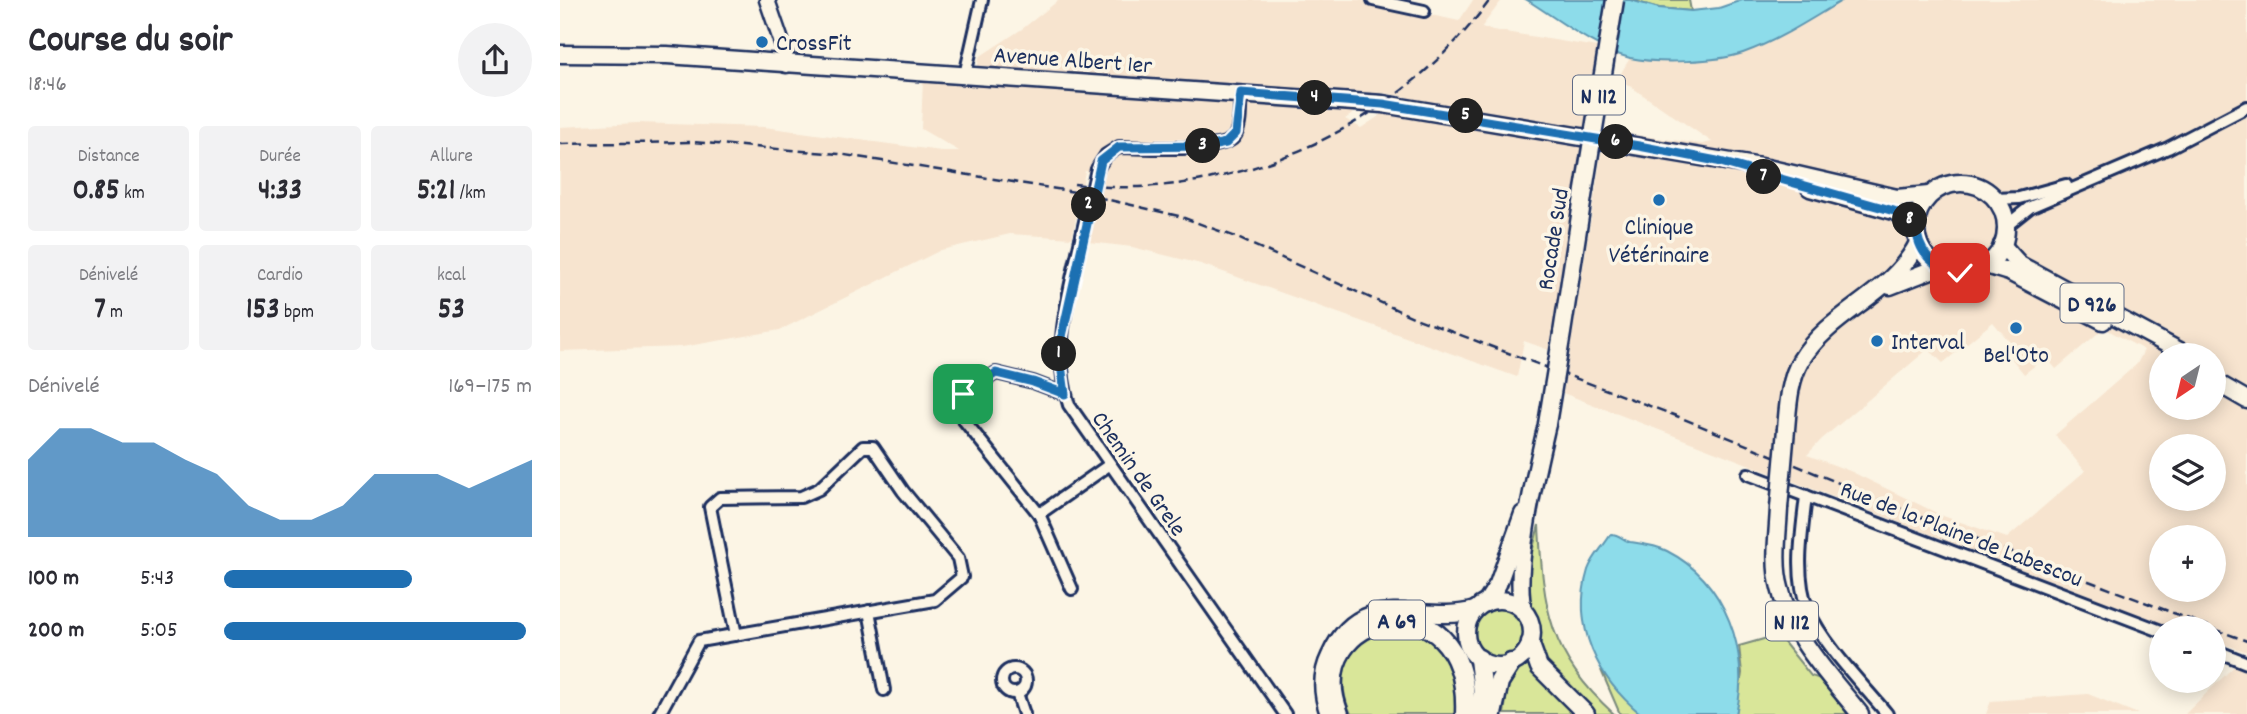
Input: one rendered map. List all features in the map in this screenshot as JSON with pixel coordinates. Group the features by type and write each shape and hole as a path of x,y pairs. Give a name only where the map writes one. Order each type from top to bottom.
{"highway":[{"name":"A 69","path":"1339,714 1332,688 1333,674 1345,645 1370,626 1402,619 1433,630 1454,654 1465,685 1465,714"},
{"path":"1479,659 1483,693 1479,714"},
{"path":"1492,714 1499,682 1511,663"}],"main road":[{"path":"767,0 785,52 786,65"},
{"name":"Rocade Sud","path":"1524,613 1519,585 1533,485 1547,424 1615,0"},
{"name":"Avenue Albert 1er","path":"560,54 667,55 1383,104 1717,161"},
{"path":"1717,161 1767,168 1897,198 1929,195 1948,184 1966,183 1987,191 1996,199 2006,226 2002,245 1986,265"},
{"path":"1717,161 1894,211 1916,224"},
{"path":"1929,195 1918,214 1918,243 1923,253 1939,267"},
{"name":"N 112","path":"1860,714 1806,648 1779,587 1779,508 1789,394 1800,362 1824,331 1881,289 1909,261 1918,243"},
{"name":"D 926","path":"2002,245 2020,265 2165,343"},
{"name":"D 926","path":"1939,267 1960,273 1986,265 2019,277 2149,345"},
{"name":"N 112","path":"1881,289 1939,267"},
{"path":"2226,377 2247,389"},
{"path":"2226,388 2247,400"},
{"name":"Rocade Sud","path":"1481,606 1498,584 1533,485"},
{"path":"1503,600 1524,613 1532,632 1530,642 1519,659 1511,663 1489,664 1479,659 1467,641 1466,630 1481,606 1503,600"},
{"name":"A 69","path":"1329,714 1324,700 1326,663 1335,643 1361,619 1392,610 1452,614 1481,606"},
{"path":"1530,642 1539,667 1586,714"}],"street":[{"path":"965,75 982,0"},
{"path":"1373,0 1424,11"},
{"name":"Chemin de Grele","path":"1241,93 1236,133 1226,143 1211,146 1119,147 1106,155 1097,169 1059,350 1065,394 1076,419 1284,714"},
{"path":"2006,226 2025,209 2168,148 2247,107"},
{"path":"1996,199 2019,198 2109,173"},
{"path":"1065,394 1033,382 996,373 959,399 958,406 963,418 1033,510 1039,514 1072,589"},
{"path":"659,714 699,641 736,635 935,600 962,577 958,558 903,491 873,447 863,447 819,489 801,497 720,498 710,508 736,635"},
{"path":"1039,514 1109,465"},
{"name":"Rue de la Plaine de Labescou","path":"1748,474 2149,626"},
{"path":"1805,496 1800,572 1808,610 1836,651 1887,714"},
{"path":"870,611 884,691"},
{"path":"2226,655 2247,663"},
{"path":"1017,693 1024,714"}],"shaded area":[{"path":"1059,0 1361,0 1459,21 1473,0 1502,0 1481,28 1597,47 1549,350 1524,341 1517,377 1201,264 1132,247 1089,242 1103,175 1085,171 1072,238 1010,234 941,250 780,330 682,347 560,351 560,127 637,123 764,127 941,151 959,151 921,129 923,79 976,82 979,57 1022,29","holes":["1383,93 1408,97 1361,128 1345,119"]},
{"path":"1843,0 2247,0 2247,652 2226,645 2226,616 2149,616 2149,618 1563,393 1605,131 1702,144 1712,142 1618,78 1630,58 1677,61 1741,54 1781,36","holes":["1993,322 2013,346 2007,353 2024,374 2046,357 2056,369 2104,328 2144,350 2137,364 2055,435 2085,471 2007,538 1943,516 1850,471 1807,455 1822,439 1928,349 1943,363"]},
{"path":"2247,654 2247,714 2185,714 2207,693 2226,693 2226,674"},
{"path":"2088,694 2138,714 1986,714 1991,701"}],"green space":[{"path":"1630,0 1689,0 1691,11 1659,8"},
{"path":"1539,525 1543,582 1554,629 1575,671 1614,714 1595,714 1545,668 1537,643 1539,624 1527,599 1526,575"},
{"path":"1499,607 1509,609 1517,615 1523,623 1523,643 1517,651 1509,657 1499,659 1489,657 1481,651 1475,643 1473,633 1475,623 1481,615 1489,609"},
{"path":"1403,626 1433,643 1448,659 1455,681 1459,714 1351,714 1343,679 1349,656 1355,646 1375,631"},
{"path":"1778,635 1811,676 1827,681 1853,714 1736,714 1742,673 1739,646"},
{"path":"1527,662 1579,714 1504,714 1512,678"},
{"path":"1601,670 1641,714 1620,714"}],"water":[{"path":"1527,0 1630,0 1659,8 1691,11 1719,8 1742,0 1843,0 1782,36 1743,53 1703,60 1671,61 1642,60 1617,54 1591,41"},
{"path":"1611,534 1630,542 1667,551 1688,564 1719,600 1729,621 1740,667 1736,714 1641,714 1612,685 1592,650 1583,611 1588,570"}],"railway":[{"path":"1074,184 1134,187 1193,182 1251,168 1306,148 1359,120 1408,86 1452,45 1490,0"},
{"path":"560,144 693,142 839,154 1075,192 1179,216 1233,236 1415,318 1679,417 1938,524 2181,616"},
{"path":"2226,633 2247,641"}],"place":[{"name":"CrossFit","path":"762,42"},
{"name":"Clinique Vétérinaire","path":"1659,200"},
{"name":"Bel'Oto","path":"2016,328"},
{"name":"Interval","path":"1877,341"}],"route":[{"path":"963,394 996,373 1051,387 1065,394 1059,350 1074,269 1101,161 1119,147 1211,146 1226,143 1232,140 1236,133 1241,93 1383,104 1510,123 1717,161 1765,177 1894,211 1916,224 1918,243 1930,261 1939,267 1960,273"}]}
